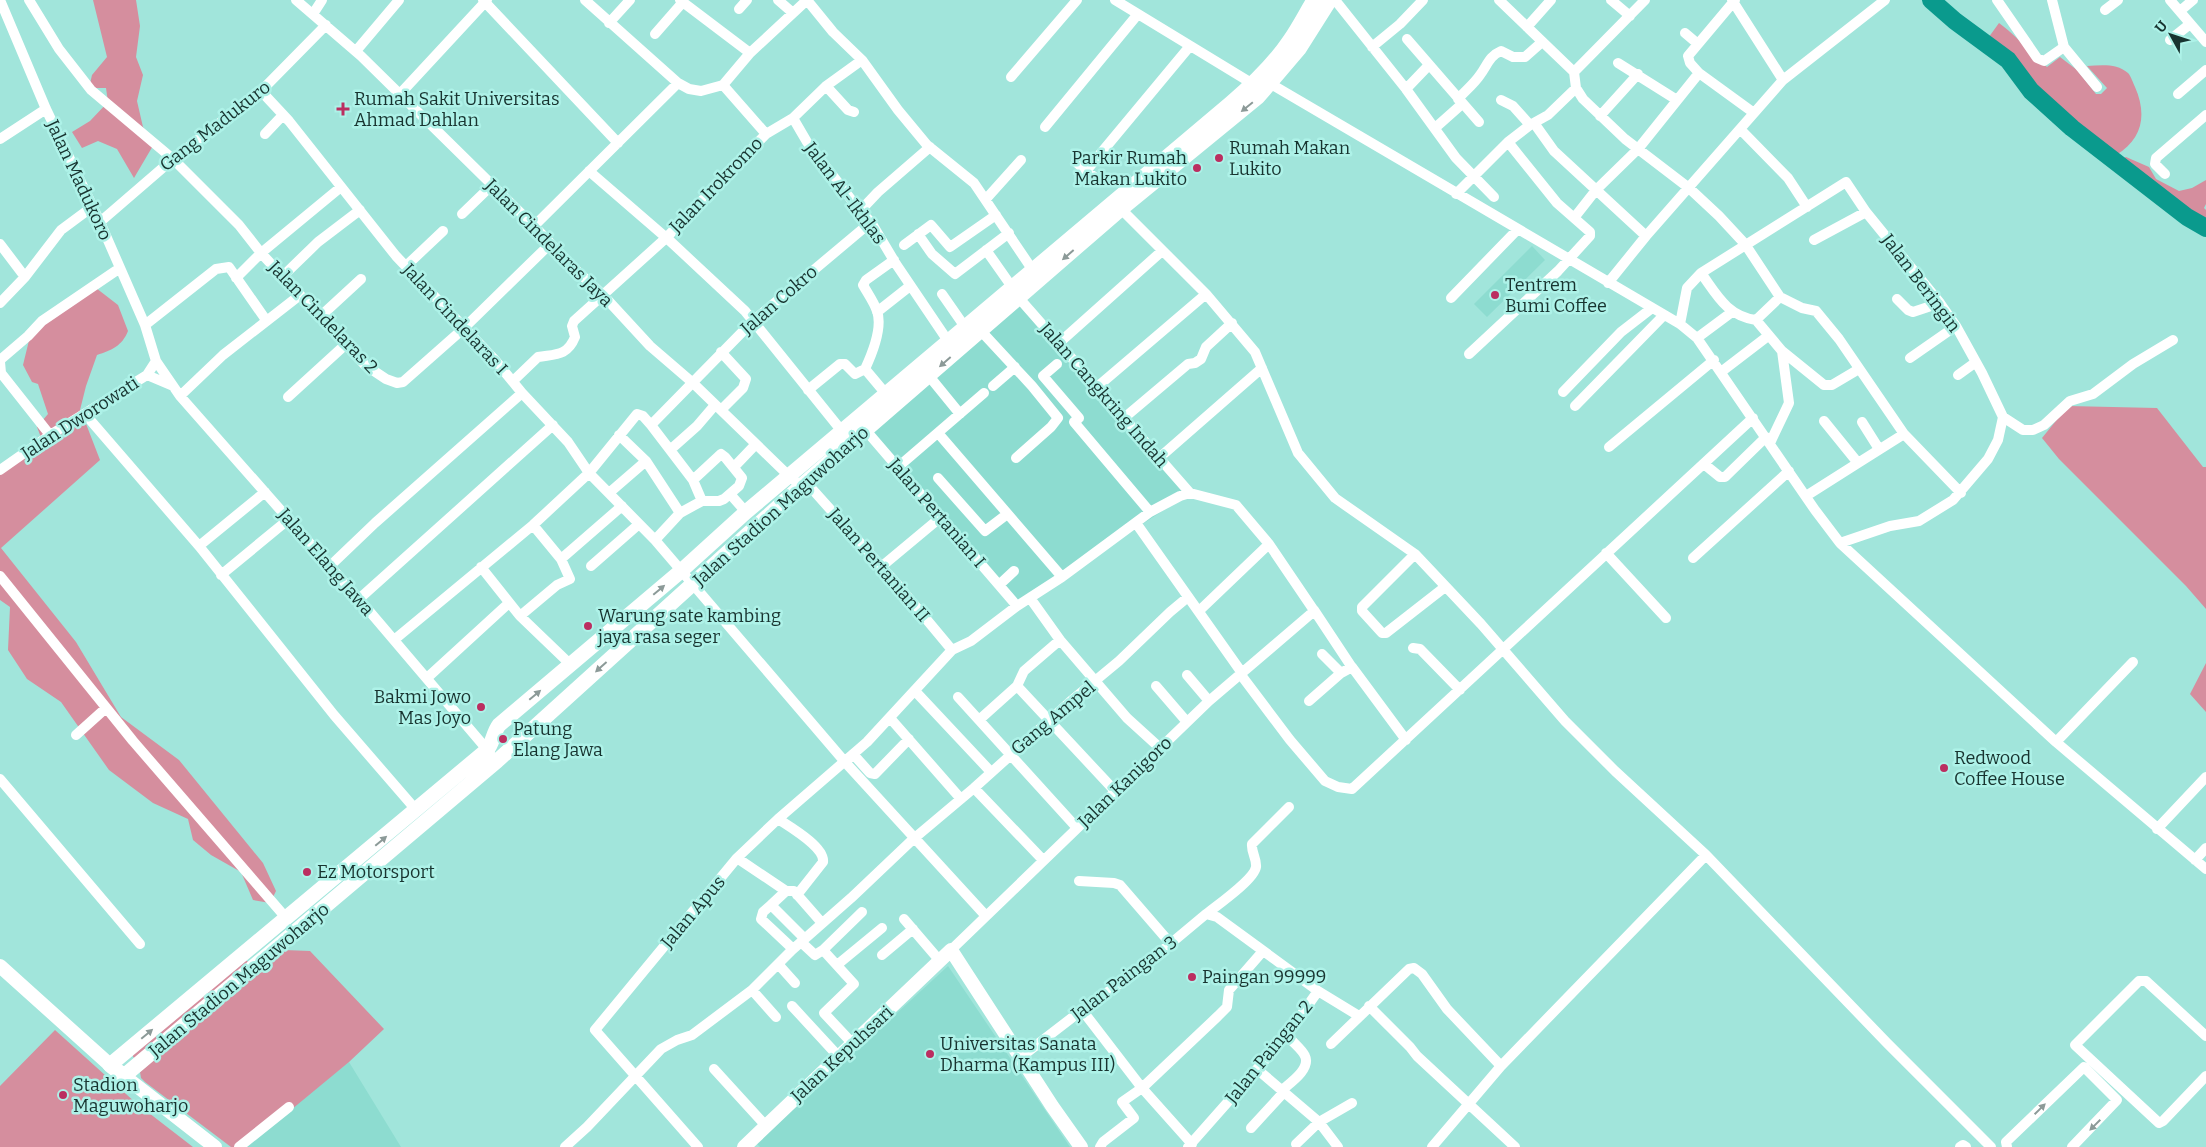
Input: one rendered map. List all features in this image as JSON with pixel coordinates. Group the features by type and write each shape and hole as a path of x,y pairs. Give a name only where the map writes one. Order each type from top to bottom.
{"main road":[{"name":"Jalan Stadion Maguwoharjo","path":"862,425 886,394 948,341 1016,292 1223,118 1271,84 1294,45 1314,0"},
{"name":"Jalan Stadion Maguwoharjo","path":"1036,275 1121,209 1223,118 1252,84 1294,45 1330,0"},
{"name":"Jalan Stadion Maguwoharjo","path":"492,756 491,745 495,731 506,720 789,476 847,437 929,376 981,331 1016,292"},
{"name":"Jalan Stadion Maguwoharjo","path":"110,1065 417,811 492,756 522,738 801,486 847,437"},
{"path":"506,720 522,738"},
{"name":"Jalan Stadion Maguwoharjo","path":"124,1076 262,960 492,756"},
{"path":"252,948 262,960"},
{"path":"110,1065 124,1076"}],"street":[{"name":"Jalan Madukoro","path":"0,0 46,109 100,222 145,325 156,361"},
{"name":"Jalan Cindelaras 2","path":"29,0 60,49 86,85 173,159 239,225 261,253 344,345 376,374 400,383 463,329 550,244"},
{"name":"Jalan Cindelaras Jaya","path":"296,0 356,51 603,295 650,346 693,383 801,486"},
{"path":"313,14 322,0"},
{"path":"356,51 399,0"},
{"path":"586,0 678,83 689,89 702,91 724,85 750,53 807,0 833,32 862,60 898,110 930,148 974,183 1036,275"},
{"path":"610,23 630,0"},
{"path":"739,9 747,0"},
{"path":"778,0 793,13"},
{"path":"1011,77 1077,0"},
{"path":"1115,0 1252,84"},
{"path":"1335,0 1406,89 1456,158 1494,197"},
{"path":"1372,47 1400,24 1423,0"},
{"path":"1499,0 1574,72 1576,88 1583,99 1600,116 1638,149 1689,188 1719,216 1745,244 1780,297 1802,308 1816,311 1839,339 1904,434 1925,453 1961,493"},
{"path":"1527,27 1551,0"},
{"path":"1611,0 1630,16"},
{"path":"1574,72 1645,0"},
{"path":"1608,283 1646,236 1783,80 1885,0"},
{"path":"1997,0 2037,58 2044,61 2064,47"},
{"path":"2052,0 2064,47 2097,87"},
{"path":"2105,10 2118,0"},
{"path":"2170,0 2206,42"},
{"path":"2180,11 2192,0"},
{"path":"399,95 485,1 618,143"},
{"path":"655,34 682,1 750,53"},
{"path":"1754,114 1699,74 1688,60 1688,56 1733,1 1783,80"},
{"path":"1045,127 1138,14"},
{"path":"2170,40 2190,24"},
{"name":"Gang Madukuro","path":"100,222 173,159 261,91 326,25"},
{"path":"1685,33 1698,44"},
{"path":"1407,39 1479,122"},
{"path":"1434,128 1460,101 1496,53 1501,51 1514,57 1525,57 1542,42"},
{"path":"1086,171 1190,46"},
{"path":"793,118 826,86 862,60"},
{"path":"1618,63 1677,100"},
{"path":"1406,89 1429,65"},
{"path":"2178,94 2206,70"},
{"path":"1600,116 1638,74"},
{"path":"1574,218 1596,190 1638,149 1699,74"},
{"path":"534,226 678,83"},
{"path":"1271,84 1680,324 1697,338 1840,543 2056,742 2206,869"},
{"path":"724,85 766,134"},
{"path":"826,86 848,110 854,112"},
{"path":"1456,194 1508,142 1548,115 1576,88"},
{"name":"Jalan Cindelaras I","path":"261,91 283,115 406,266 463,329 495,360 568,442 589,473 655,540 693,585 849,758"},
{"path":"1501,100 1513,106 1532,124 1554,151 1646,236"},
{"path":"1,137 46,109"},
{"path":"265,134 283,115"},
{"path":"2165,174 2155,164 2156,158 2206,115"},
{"name":"Jalan Irokromo","path":"793,118 766,134 666,238 745,311 847,437"},
{"name":"Jalan Al-Ikhlas","path":"793,118 807,142 871,222 910,286 948,341"},
{"path":"1740,129 1788,178 1807,207"},
{"path":"1469,354 1590,236 1590,232 1557,203 1508,142"},
{"path":"860,210 930,148"},
{"path":"986,199 1021,160"},
{"path":"1076,162 1099,180"},
{"path":"513,382 538,357 558,355 566,350 575,337 572,323 666,238 589,171"},
{"name":"Jalan Beringin","path":"1680,324 1687,288 1701,273 1846,182 1866,212 1940,302 1976,362 2003,417"},
{"path":"462,214 492,185"},
{"path":"236,278 261,253 341,187"},
{"path":"0,303 25,278 57,234 92,207"},
{"path":"1121,209 1206,294 1255,352 1298,453 1335,498 1415,554 1565,721 1615,771 1706,855 1887,1043 1991,1147"},
{"path":"283,276 318,242 360,210"},
{"path":"1814,240 1866,212"},
{"path":"904,245 932,225 950,247 996,215"},
{"name":"Jalan Cokro","path":"651,425 753,321 871,222"},
{"path":"1452,298 1517,230"},
{"path":"406,266 443,231"},
{"path":"918,234 932,254 954,274 1009,233"},
{"path":"0,244 25,278"},
{"name":"Jalan Cangkring Indah","path":"986,250 1016,292 1190,493"},
{"path":"1059,342 1162,251"},
{"path":"808,390 840,364 845,364 855,374 865,370 872,355 878,326 878,312 863,285 894,260"},
{"path":"50,435 1,373 0,361 28,336 40,322 120,268"},
{"path":"145,325 216,269 229,268 266,320"},
{"path":"1701,273 1732,312 1743,318 1756,320 1782,351 1824,384 1832,385 1858,369"},
{"path":"318,315 323,314 361,279"},
{"path":"878,312 910,286"},
{"path":"942,294 965,327"},
{"path":"1097,387 1206,294"},
{"path":"180,396 223,355 300,295"},
{"path":"1756,320 1780,297"},
{"path":"1898,299 1908,310 1913,312 1940,302"},
{"path":"1563,392 1621,332 1652,308"},
{"path":"1697,338 1732,312"},
{"path":"1575,406 1664,315"},
{"path":"1124,418 1188,364 1195,363 1201,359 1205,348 1232,323"},
{"path":"1910,358 1956,326"},
{"path":"981,331 1032,386 1058,418 1051,427 1016,458"},
{"path":"1722,372 1768,336"},
{"path":"1840,543 1890,526 1919,521 1953,500 1961,493 1988,459 1998,440 2003,417 2023,430 2033,430 2044,425 2070,402 2093,394 2133,364 2173,340"},
{"path":"288,397 344,345"},
{"path":"1704,464 1720,477 1726,478 1768,440 1789,403 1782,351"},
{"path":"670,450 742,388 746,379 721,352"},
{"path":"1609,447 1714,360"},
{"name":"Jalan Elang Jawa","path":"156,361 180,396 359,599 492,756"},
{"name":"Jalan Dworowati","path":"0,470 50,435 147,374 156,361"},
{"path":"1958,375 1976,362"},
{"path":"1032,386 1057,364"},
{"path":"993,386 1014,367"},
{"path":"1159,458 1262,368"},
{"path":"865,370 886,394"},
{"path":"147,374 172,386"},
{"path":"929,376 960,414"},
{"path":"1043,376 1079,418 1074,422 1150,512"},
{"path":"330,566 375,523 522,392"},
{"path":"898,468 984,393"},
{"path":"85,414 199,546 334,715 417,811"},
{"path":"394,640 533,525 589,473 637,414 644,416 693,480 702,501"},
{"path":"1136,524 1199,611 1241,674 1302,754 1325,781 1338,788 1349,790 1356,787 1606,552 1753,418"},
{"path":"1824,421 1858,463"},
{"path":"1862,422 1879,450"},
{"path":"359,599 553,425"},
{"name":"Jalan Pertanian I","path":"862,425 1018,606"},
{"path":"938,433 1062,577"},
{"path":"1806,496 1904,434"},
{"path":"619,435 646,461 680,513"},
{"path":"734,467 756,444"},
{"path":"655,540 680,513 702,501 719,501 739,486 742,478 724,456 719,455 693,480"},
{"path":"609,493 646,461"},
{"path":"1694,558 1789,471"},
{"path":"938,478 985,531 1006,514"},
{"name":"Jalan Pertanian II","path":"801,486 813,490 882,567 952,650"},
{"path":"199,546 265,492"},
{"path":"952,650 971,641 1136,524 1150,512 1180,496 1190,493 1236,506 1269,544 1353,669 1406,740"},
{"path":"730,494 746,512"},
{"path":"561,559 622,506"},
{"path":"882,567 941,517"},
{"path":"221,575 289,519"},
{"path":"591,566 638,524"},
{"path":"520,616 556,585 570,579 561,559 533,525"},
{"path":"1199,611 1269,544"},
{"path":"1606,552 1666,618"},
{"path":"1415,554 1362,607 1362,611 1382,633 1386,633 1445,586"},
{"path":"481,567 520,616 570,665"},
{"path":"999,585 1014,571"},
{"path":"0,576 106,708 287,919"},
{"name":"Gang Ampel","path":"565,1147 661,1049 677,1040 692,1035 752,990 800,943 916,837 974,788 1188,597"},
{"path":"1030,598 1060,640 1127,718 1160,748"},
{"path":"427,678 509,603"},
{"name":"Jalan Kanigoro","path":"940,961 1187,722 1313,609"},
{"path":"979,720 1017,686 1024,671 1060,640"},
{"path":"1413,648 1420,649 1460,690"},
{"name":"Jalan Apus","path":"636,1076 596,1032 596,1028 700,906 737,858 778,819 849,758 890,718 952,650"},
{"path":"1322,654 1341,673"},
{"path":"2056,742 2133,662"},
{"path":"1309,701 1341,673 1350,667 1353,669"},
{"path":"1187,676 1209,702"},
{"path":"1017,686 1115,791"},
{"path":"1156,686 1187,722"},
{"path":"915,691 991,772"},
{"path":"958,697 1077,828"},
{"path":"76,734 106,708"},
{"path":"890,718 961,799"},
{"path":"849,758 870,773 875,774 909,739"},
{"path":"849,758 986,916"},
{"path":"2157,829 2206,777"},
{"path":"0,779 140,944"},
{"path":"974,788 1043,860"},
{"name":"Jalan Paingan 3","path":"1021,1057 1082,1010 1110,992 1171,944 1203,915 1234,892 1252,875 1256,868 1252,844 1289,807"},
{"path":"778,819 820,850 824,859 791,893 763,912 761,919 800,943 814,955 823,950 862,912"},
{"path":"2195,860 2206,848"},
{"path":"1432,1147 1501,1066 1706,855"},
{"path":"737,858 791,893 822,924"},
{"path":"1079,880 1120,885 1171,944"},
{"path":"771,905 800,943"},
{"path":"1203,915 1217,917 1318,991"},
{"path":"904,919 940,961"},
{"path":"837,965 882,928"},
{"path":"882,955 913,929"},
{"path":"823,950 854,984 824,1013 853,1044"},
{"path":"951,950 1056,1112 1081,1147"},
{"path":"1100,1147 1103,1142 1134,1118 1122,1102 1142,1088 1218,1016 1226,1007 1229,990 1263,951"},
{"name":"Jalan Kepuhsari","path":"744,1147 940,961"},
{"path":"778,964 795,983"},
{"path":"0,966 110,1065"},
{"path":"1331,1044 1369,1006 1409,970 1414,968 1422,974 1447,1009 1501,1066"},
{"path":"2206,1036 2146,981 2139,981 2075,1045 2158,1123 2163,1122 2206,1076"},
{"path":"752,990 776,1017"},
{"name":"Jalan Paingan 2","path":"1189,1146 1258,1070 1287,1035 1318,991 1359,1016"},
{"path":"792,1006 839,1056"},
{"path":"1369,1006 1417,1056 1515,1147"},
{"path":"1082,1010 1189,1146"},
{"path":"1251,1128 1303,1070 1306,1062 1305,1055 1287,1035"},
{"path":"2007,1147 2006,1142 2084,1068 2117,1100 2072,1147"},
{"path":"714,1069 766,1126"},
{"path":"1258,1070 1319,1122 1338,1147"},
{"path":"124,1076 215,1147"},
{"path":"636,1076 698,1147"},
{"path":"1296,1144 1319,1122 1352,1103"},
{"path":"239,1147 289,1107"},
{"path":"1960,1147 1963,1145 1966,1147"}],"shaded area":[{"path":"93,0 136,0 140,26 136,57 143,75 137,101 143,127 154,144 134,178 117,149 98,141 82,148 72,132 90,121 108,102 106,88 89,88 92,75 107,57"},
{"path":"1999,23 2047,67 2060,57 2077,70 2096,94 2101,94 2107,88 2087,66 2114,66 2128,73 2139,97 2141,116 2137,134 2125,149 2116,155 2102,146 2036,91 2015,60 2003,50 1986,41"},
{"path":"2126,157 2149,167 2156,179 2179,191 2192,188 2206,180 2206,204 2204,208 2206,210 2206,223 2192,215 2120,160"},
{"name":"Tentrem Bumi Coffee","path":"1532,246 1545,260 1487,317 1474,304"},
{"path":"96,288 118,305 128,331 116,347 97,355 86,386 78,418 83,416 100,460 1,548 76,642 121,717 179,760 263,863 276,891 270,903 253,900 241,872 211,855 193,840 188,819 153,803 109,770 61,702 27,679 8,650 10,607 0,600 0,470 42,440 37,427 48,414 38,384 32,382 23,365 32,328"},
{"path":"1019,298 1190,493 1017,606 866,430"},
{"path":"2068,406 2157,408 2203,467 2206,467 2206,609 2186,586 2059,459 2042,438"},
{"path":"2206,663 2206,712 2190,694"},
{"path":"284,950 310,951 384,1029 349,1062 246,1147 231,1147 145,1082 141,1078 140,1072"},
{"path":"246,960 248,962 135,1058 133,1057 133,1054"},
{"name":"Universitas Sanata Dharma (Kampus III)","path":"948,966 1070,1147 760,1147 756,1143"},
{"name":"Stadion Maguwoharjo","path":"55,1030 136,1103 193,1147 0,1147 0,1086"},
{"path":"349,1062 401,1147 240,1147"}],"waterway":[{"path":"1931,0 1955,21 2008,60 2031,91 2072,128 2187,217 2206,228"}],"place":[{"name":"Rumah Sakit Universitas Ahmad Dahlan","path":"343,109"},
{"name":"Rumah Makan Lukito","path":"1219,158"},
{"name":"Parkir Rumah Makan Lukito","path":"1197,168"},
{"name":"Tentrem Bumi Coffee","path":"1495,295"},
{"name":"Warung sate kambing jaya rasa seger","path":"588,626"},
{"name":"Bakmi Jowo Mas Joyo","path":"481,707"},
{"name":"Patung Elang Jawa","path":"503,739"},
{"name":"Redwood Coffee House","path":"1944,768"},
{"name":"Ez Motorsport","path":"307,872"},
{"name":"Paingan 99999","path":"1192,977"},
{"name":"Universitas Sanata Dharma (Kampus III)","path":"930,1054"},
{"name":"Stadion Maguwoharjo","path":"63,1095"}]}
